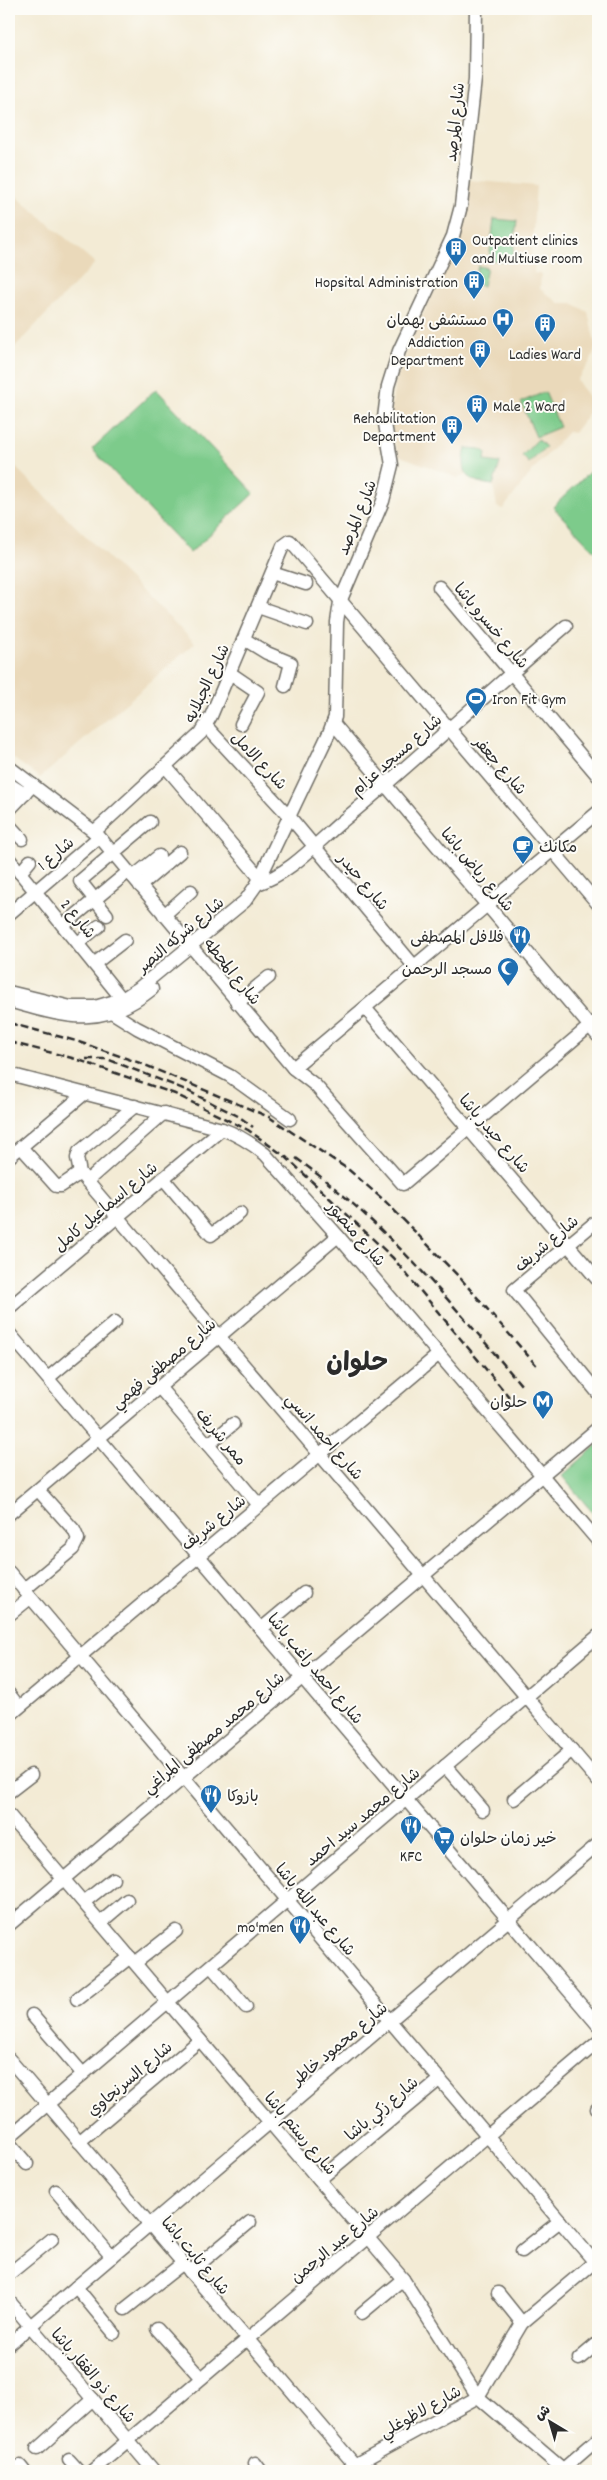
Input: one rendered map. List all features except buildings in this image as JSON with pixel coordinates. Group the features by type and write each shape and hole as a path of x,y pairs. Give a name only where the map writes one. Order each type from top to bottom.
{"street":[{"name":"شارع المرصد","path":"258,881 333,723 337,622 340,602 388,483 392,465 384,409 393,367 419,308 444,259 457,223 474,97 476,9"},
{"name":"شارع جعفر","path":"287,541 293,543 340,602 598,904"},
{"name":"شارع الجبلايه","path":"97,834 195,741 206,726 283,546 287,541"},
{"path":"272,573 306,584"},
{"name":"شارع خسرو باشا","path":"439,587 598,776"},
{"path":"258,607 307,624"},
{"name":"شارع مسجد عزام","path":"244,901 258,881 275,878 314,846 449,731 511,673 566,626"},
{"path":"244,640 267,653 291,663 285,686"},
{"path":"230,673 258,692 242,724"},
{"name":"شارع رياض باشا","path":"333,723 596,1027"},
{"name":"شارع الامل","path":"206,726 289,816"},
{"name":"شارع المحطه","path":"9,767 29,789 97,834 293,1068 315,1085 404,1184 470,1128"},
{"path":"166,767 258,881"},
{"name":"شارع المحطه","path":"9,784 29,789"},
{"path":"9,810 29,789"},
{"path":"293,1068 598,812"},
{"name":"شارع حيدر","path":"289,816 414,966"},
{"path":"107,914 80,881 112,852 150,822"},
{"path":"9,825 22,839"},
{"name":"شارع 1","path":"9,914 97,834"},
{"path":"64,925 94,900 180,852"},
{"path":"134,878 158,856"},
{"name":"شارع 2","path":"9,860 64,925 122,999"},
{"path":"20,873 30,861"},
{"path":"164,915 191,892"},
{"name":"شارع شركه النصر","path":"9,992 71,1008 95,1007 122,999 237,918 244,901"},
{"path":"78,943 99,926"},
{"path":"94,964 125,940"},
{"name":"شارع شركه النصر","path":"9,1001 73,1018 113,1013 136,1001 194,949"},
{"path":"237,1003 269,977"},
{"name":"شارع حيدر باشا","path":"365,1008 470,1128 598,1280"},
{"path":"113,1013 137,1028 230,1076 290,1119"},
{"path":"470,1128 596,1027"},
{"name":"شارع منصور","path":"9,1074 222,1129 246,1139 265,1154 338,1236 598,1541"},
{"path":"9,1157 84,1094"},
{"path":"84,1177 77,1158 79,1152 134,1106"},
{"path":"21,1147 56,1186 60,1186 84,1177 164,1113"},
{"name":"شارع اسماعيل كامل","path":"9,1308 222,1129"},
{"name":"شارع احمد انسي","path":"84,1177 598,1780"},
{"path":"163,1178 211,1235 240,1213"},
{"name":"شارع شريف","path":"598,1220 514,1290 598,1393"},
{"name":"شارع مصطفى فهمي","path":"9,1514 338,1236"},
{"path":"48,1378 115,1322"},
{"name":"شارع احمد راغب باشا","path":"9,1332 598,2025"},
{"name":"شارع شريف","path":"9,1716 438,1354"},
{"name":"ممر شريف","path":"159,1387 259,1506"},
{"path":"208,1445 233,1424"},
{"name":"شارع محمد مصطفى المراغي","path":"9,1925 598,1428"},
{"path":"9,1615 27,1594 73,1549 78,1539 74,1530 38,1490"},
{"name":"شارع عبد الله باشا","path":"9,1572 560,2221 597,2262"},
{"path":"261,1629 304,1593"},
{"name":"شارع محمد سيد احمد","path":"9,2137 598,1636"},
{"path":"9,1694 19,1707"},
{"path":"514,1799 572,1750"},
{"path":"446,1766 482,1810"},
{"path":"9,1792 31,1775"},
{"name":"شارع رستم باشا","path":"9,1815 403,2279 478,2397 563,2470"},
{"name":"شارع محمود خاطر","path":"9,2344 598,1844"},
{"path":"84,1902 113,1879"},
{"path":"101,1922 127,1900"},
{"path":"78,1999 176,1930"},
{"path":"211,1966 246,2007"},
{"path":"32,2015 83,2074"},
{"name":"شارع السرنجاوي","path":"79,2142 200,2040"},
{"name":"شارع عبد الرحمن","path":"92,2471 598,2042"},
{"name":"شارع ثابت باشا","path":"9,2059 247,2339 354,2469"},
{"name":"شارع زكي باشا","path":"319,2180 440,2080"},
{"path":"9,2143 27,2164"},
{"path":"56,2191 112,2257"},
{"path":"522,2251 560,2221"},
{"path":"125,2309 250,2222"},
{"path":"9,2274 52,2239"},
{"name":"شارع لاظوغلي","path":"354,2469 478,2397 522,2323 597,2262"},
{"path":"362,2313 403,2279"},
{"path":"76,2287 114,2333"},
{"path":"498,2293 522,2323"},
{"name":"شارع ذو الفقار باشا","path":"9,2301 154,2471"},
{"path":"157,2329 201,2378"},
{"path":"578,2359 598,2343"},
{"path":"37,2449 93,2400"},
{"path":"563,2470 598,2439"},
{"path":"69,2460 79,2471"}],"shaded area":[{"name":"مستشفى بهمان","path":"469,180 536,186 531,257 535,263 534,273 541,274 540,289 559,303 572,303 588,312 596,347 590,362 577,380 594,406 574,433 568,432 533,470 503,509 497,507 493,485 480,483 467,475 458,478 398,455 390,423 394,386 416,329 454,251"},
{"path":"9,190 95,263 9,353"},
{"path":"9,461 195,643 40,778 9,755"}],"green space":[{"path":"494,219 517,221 512,262 489,260"},
{"path":"478,266 487,268 483,286 473,284"},
{"path":"156,389 254,493 190,553 92,449"},
{"path":"545,392 560,427 536,437 521,402"},
{"path":"538,439 546,447 529,463 522,456"},
{"path":"466,448 480,449 486,452 485,461 500,463 493,485 471,479 468,475 464,464"},
{"path":"598,464 598,555 553,507"},
{"path":"598,1444 598,1519 562,1476"}],"railway":[{"path":"9,1023 76,1041 140,1063 269,1117 349,1170 386,1202 461,1279 537,1366"},
{"path":"9,1042 76,1059 175,1094 248,1130 286,1157 393,1258 510,1398"},
{"path":"86,1059 107,1059 186,1090 238,1116 253,1127"},
{"path":"296,1158 328,1183 388,1236 443,1294 522,1386"}],"place":[{"name":"Outpatient clinics and Multiuse room","path":"456,267"},
{"name":"Hopsital Administration","path":"474,300"},
{"name":"مستشفى بهمان","path":"503,338"},
{"name":"Ladies Ward","path":"545,343"},
{"name":"Addiction Department","path":"480,369"},
{"name":"Male 2 Ward","path":"477,424"},
{"name":"Rehabilitation Department","path":"452,445"},
{"name":"Iron Fit Gym","path":"476,717"},
{"name":"مكانك","path":"523,865"},
{"name":"فلافل المصطفى","path":"520,955"},
{"name":"مسجد الرحمن","path":"508,987"},
{"name":"حلوان","path":"543,1420"},
{"name":"بازوكا","path":"211,1814"},
{"name":"KFC","path":"411,1845"},
{"name":"خير زمان حلوان","path":"444,1856"},
{"name":"mo'men","path":"300,1945"}],"district":[{"name":"حلوان","path":"357,1361"}]}
